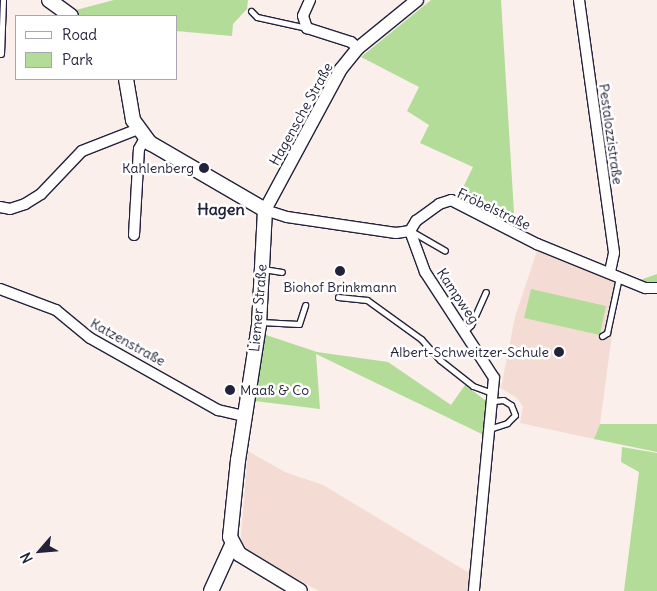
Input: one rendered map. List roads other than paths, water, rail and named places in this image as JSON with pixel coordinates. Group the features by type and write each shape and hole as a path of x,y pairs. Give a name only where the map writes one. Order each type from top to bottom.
{"main road":[{"path":"49,0 70,15"},
{"path":"126,80 130,110 141,133 160,150 265,210"},
{"name":"Liemer Straße","path":"232,545 231,513 242,460 244,416 259,322 265,210"},
{"path":"211,591 232,545 256,566 300,591"}],"street":[{"path":"310,0 303,16 307,28 351,42 358,48"},
{"name":"Hagensche Straße","path":"265,210 341,70 358,48 417,0"},
{"name":"Pestalozzistraße","path":"579,0 614,253 615,274"},
{"path":"0,207 10,209 25,204 41,194 82,151 141,133 134,235"},
{"name":"Fröbelstraße","path":"410,231 416,221 439,204 451,200 537,244 615,274 645,288 657,288"},
{"path":"265,210 287,217 396,233 410,231"},
{"name":"Kampweg","path":"410,231 425,272 490,368 494,378 492,428 474,591"},
{"name":"Katzenstraße","path":"0,289 56,310 90,338 218,410 244,416"}],"lane":[{"path":"1,54 2,0"},
{"path":"251,11 257,17 307,28"},
{"path":"410,231 445,251"},
{"path":"262,269 282,272"},
{"path":"602,336 607,333 615,274"},
{"path":"465,331 471,325 486,292"},
{"path":"338,297 367,300 422,339 440,360 473,386 494,398 512,405 515,414 507,423 492,428"},
{"path":"259,322 299,324 305,305"}],"place":[{"name":"Kahlenberg","path":"204,168"},
{"name":"Biohof Brinkmann","path":"340,271"},
{"name":"Albert-Schweitzer-Schule","path":"559,352"},
{"name":"Maaß & Co","path":"230,390"}],"district":[{"name":"Hagen","path":"221,209"}]}
